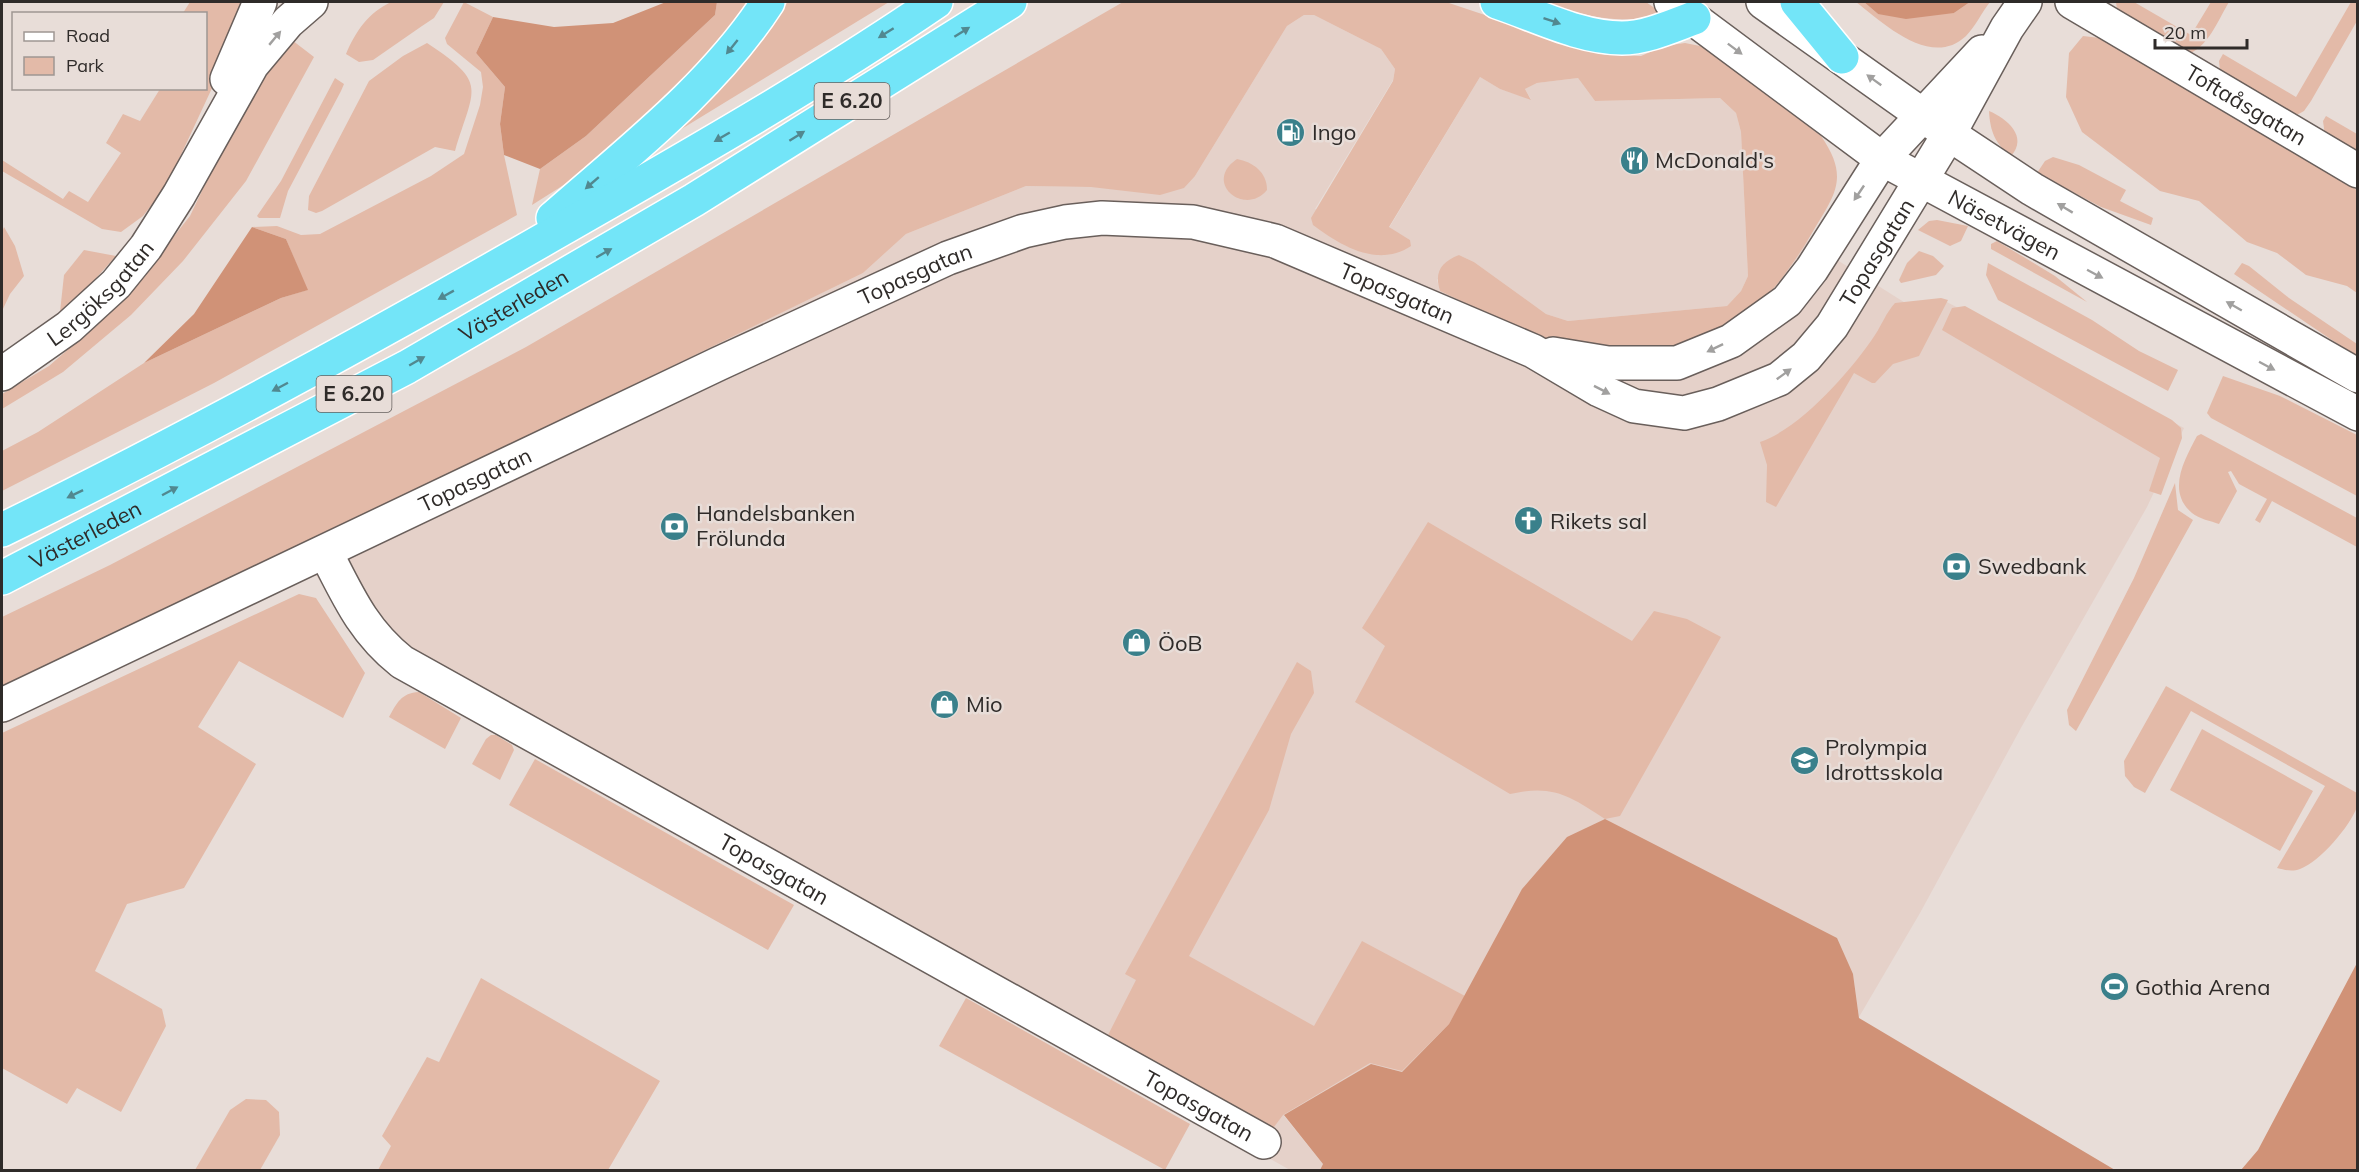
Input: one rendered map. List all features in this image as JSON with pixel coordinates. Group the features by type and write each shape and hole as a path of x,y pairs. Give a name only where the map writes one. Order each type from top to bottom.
{"highway":[{"path":"497,266 651,132 713,70 768,2"},
{"name":"Västerleden","path":"2,530 301,376 497,266 733,131 936,2"},
{"name":"Västerleden","path":"2,578 417,361 694,200 1010,2"},
{"path":"1497,2 1587,33 1623,38 1647,34 1683,10"},
{"path":"1797,2 1842,57"}],"street":[{"name":"Lergöksgatan","path":"179,195 260,2"},
{"name":"Lergöksgatan","path":"2,374 69,327 116,284 146,248 179,195 252,65 288,22 310,2"},
{"name":"Näsetvägen","path":"1763,2 1921,115 2032,189 2358,376"},
{"path":"1949,134 2007,28 2025,2"},
{"name":"Toftaåsgatan","path":"2072,2 2358,171"},
{"name":"Näsetvägen","path":"1683,10 1882,159 2358,414"},
{"path":"1921,115 2007,28"},
{"name":"Topasgatan","path":"1533,351 1608,363 1649,365 1677,363 1731,341 1787,301 1812,270 1882,159 1921,115"},
{"name":"Topasgatan","path":"2,705 326,553 718,364 948,258 1024,231 1065,222 1114,218 1193,222 1275,241 1533,351 1599,390 1634,406 1684,413 1748,393 1788,372 1806,357 1832,326 1919,179 1949,134"},
{"name":"Topasgatan","path":"326,553 362,622 380,644 402,662 1264,1142"}],"shaded area":[{"path":"666,2 717,2 715,15 586,136 540,169 504,155 500,124 505,87 476,53 493,17 554,27 613,23"},
{"path":"1864,2 1970,2 1954,13 1906,19 1878,14"},
{"path":"1304,15 1314,15 1381,49 1395,69 1393,80 1315,209 1410,240 1389,228 1480,77 1500,89 1531,99 1525,89 1537,83 1578,78 1595,101 1720,98 1736,113 1741,132 1748,276 1741,291 1727,306 1568,321 1546,314 1474,262 1459,255 1437,280 1440,291 1528,331 1654,351 1789,270 1807,241 1907,304 1945,301 2184,428 2147,507 2022,726 1920,913 1859,1017 1853,974 1465,996 1449,1024 1402,1072 1371,1064 1284,1116 1323,1164 1320,1170 1290,1170 378,662 315,574 301,545 863,273 906,234 1026,186 1091,187 1195,176 1287,26"},
{"path":"252,227 286,239 308,290 281,298 144,363 194,314"},
{"path":"1605,819 1837,938 1853,974 1859,1018 2115,1170 1320,1170 1323,1164 1284,1115 1371,1064 1402,1072 1449,1024 1522,889 1567,837"},
{"path":"2357,963 2357,1170 2241,1170 2258,1150"}],"green space":[{"path":"190,2 243,2 226,58 166,187 143,216 121,232 102,229 2,171 2,160 63,199 69,191 88,202 121,153 106,143 123,114 140,121 159,90 207,90 207,12 184,12"},
{"path":"391,2 444,2 434,18 373,60 359,62 346,54 369,17"},
{"path":"464,2 493,17 476,53 505,87 500,124 517,215 214,383 2,491 2,451 38,432 144,363 281,298 307,290 286,239 252,227 277,226 301,235 320,234 431,176 464,154 480,105 483,87 481,72 447,44 445,38"},
{"path":"717,2 754,2 725,41 589,169 532,205 540,169 586,136 715,15"},
{"path":"788,2 889,2 670,136 741,60"},
{"path":"1123,2 1446,2 1605,55 1641,56 1664,46 1685,43 1705,47 1821,136 1835,163 1836,186 1827,207 1788,270 1760,302 1728,329 1709,339 1680,349 1633,349 1554,341 1507,323 1440,291 1438,278 1440,268 1459,255 1474,262 1546,314 1568,321 1727,306 1741,291 1748,276 1741,132 1736,113 1720,98 1595,101 1578,78 1537,83 1525,89 1531,100 1500,89 1480,77 1389,227 1410,240 1411,246 1386,255 1373,255 1360,252 1335,240 1313,225 1311,218 1393,81 1395,69 1381,49 1314,15 1304,15 1287,26 1195,176 1184,188 1160,195 1091,187 1026,186 906,234 863,273 523,439 2,686 2,617 110,565 526,347"},
{"path":"1544,2 1646,2 1663,14 1632,19 1602,18"},
{"path":"1856,2 1864,2 1878,14 1954,13 1970,2 1990,2 1966,36 1952,45 1938,48 1923,45 1893,31"},
{"path":"2116,2 2134,2 2191,35 2211,2 2229,2 2206,40 2193,52 2185,55 2117,9"},
{"path":"2351,2 2357,2 2357,21 2311,101 2304,111 2295,116 2220,71 2219,61 2223,54 2296,97"},
{"path":"2083,36 2100,38 2357,190 2357,293 2347,286 2306,275 2277,253 2247,242 2199,201 2160,191 2082,132 2066,97 2069,53"},
{"path":"288,37 314,57 246,181 183,261 131,315 63,372 2,409 2,394 49,366 121,303 190,216 236,119"},
{"path":"427,43 460,68 468,78 471,88 471,100 455,151 435,147 322,211 316,213 308,210 309,196 369,81 403,56"},
{"path":"335,78 344,84 288,191 280,218 259,218 257,216 281,181"},
{"path":"1989,111 2014,129 2017,142 2016,149 2011,156 1994,136"},
{"path":"2326,116 2357,134 2357,157 2325,136 2323,121"},
{"path":"2053,157 2079,165 2126,190 2120,201 2153,218 2151,225 2101,207 2037,173 2045,161"},
{"path":"1237,159 1254,165 1265,178 1267,190 1258,197 1248,200 1239,198 1231,194 1225,186 1224,178 1227,168"},
{"path":"1937,220 1968,226 1961,241 1950,246 1918,230 1929,221"},
{"path":"4,227 15,246 24,276 10,294 2,311 2,232"},
{"path":"1997,241 2055,276 2087,302 1991,249 1991,244"},
{"path":"84,250 116,256 79,297 60,312 64,275"},
{"path":"1919,251 1933,256 1944,266 1936,275 1901,283 1899,280 1907,263"},
{"path":"1988,263 2092,320 2139,351 2178,370 2168,391 1998,300 1986,275"},
{"path":"2242,263 2357,344 2357,357 2234,274"},
{"path":"1941,298 1948,300 1919,356 1893,364 1875,383 1854,373 1776,507 1766,502 1767,465 1760,442 1792,424 1824,397 1853,365 1895,303"},
{"path":"1965,306 2172,420 2181,428 2182,438 2161,495 2149,491 2160,458 1942,330 1952,308"},
{"path":"2223,376 2280,396 2357,435 2357,496 2211,418 2207,413"},
{"path":"2201,434 2357,518 2357,547 2272,501 2260,523 2255,520 2267,499 2239,484 2231,471 2228,472 2237,491 2219,524 2192,513 2180,495 2180,475 2197,436"},
{"path":"2175,483 2178,510 2193,520 2076,731 2069,725 2067,710 2134,578"},
{"path":"1428,522 1632,641 1654,611 1687,619 1721,637 1620,816 1605,819 1571,798 1550,791 1538,790 1510,794 1355,702 1385,646 1362,628"},
{"path":"299,594 316,598 365,673 343,718 239,661 198,727 256,764 184,888 127,904 95,971 162,1009 166,1026 121,1112 77,1088 67,1104 2,1068 2,733"},
{"path":"1297,662 1311,671 1314,693 1291,734 1269,810 1189,956 1314,1026 1362,941 1465,996 1449,1024 1402,1071 1370,1063 1283,1115 1271,1131 1108,1035 1136,980 1125,974"},
{"path":"2166,686 2357,793 2357,805 2353,815 2325,851 2300,869 2291,871 2277,868 2325,786 2191,711 2145,793 2134,787 2125,776 2124,761"},
{"path":"419,692 461,718 445,749 389,717 397,703 404,697"},
{"path":"2202,729 2313,791 2280,851 2170,790"},
{"path":"491,735 496,735 512,745 514,750 500,780 472,764 486,739"},
{"path":"535,759 794,905 768,950 509,805"},
{"path":"481,978 660,1081 608,1170 378,1170 391,1146 382,1136 427,1057 439,1062"},
{"path":"966,998 1190,1124 1165,1170 939,1046"},
{"path":"246,1099 266,1100 279,1112 280,1135 260,1170 195,1170 230,1110"}],"place":[{"name":"Ingo","path":"1291,132"},
{"name":"McDonald's","path":"1634,160"},
{"name":"Rikets sal","path":"1529,521"},
{"name":"Handelsbanken Frölunda","path":"675,526"},
{"name":"Swedbank","path":"1957,566"},
{"name":"ÖoB","path":"1137,643"},
{"name":"Mio","path":"945,704"},
{"name":"Prolympia Idrottsskola","path":"1804,760"},
{"name":"Gothia Arena","path":"2114,987"}]}
